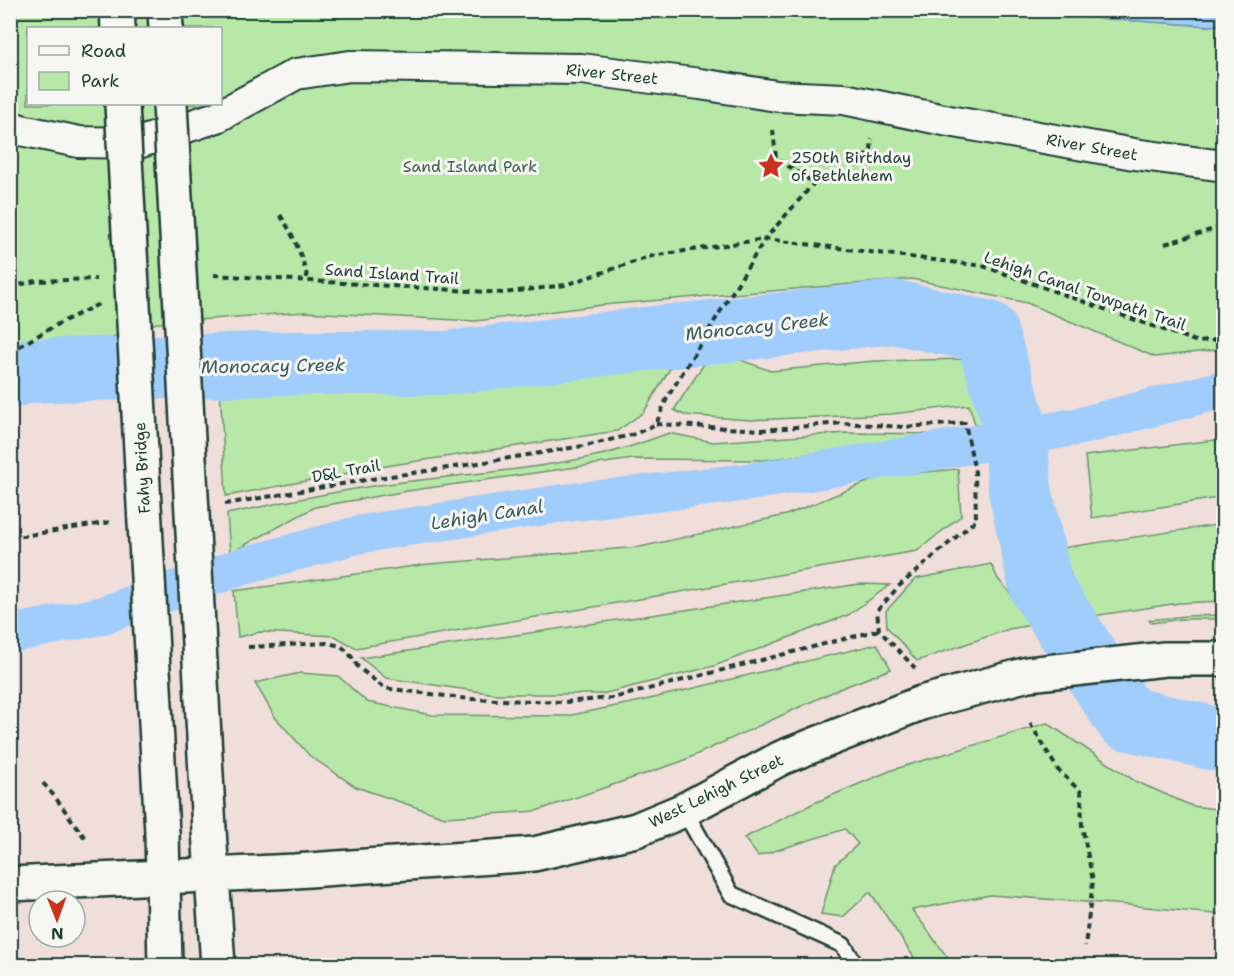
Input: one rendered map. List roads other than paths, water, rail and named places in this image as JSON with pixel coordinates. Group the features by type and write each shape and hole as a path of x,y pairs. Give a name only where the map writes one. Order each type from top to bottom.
{"main road":[{"path":"117,10 118,27"},
{"path":"165,10 166,27"},
{"name":"Fahy Bridge","path":"122,105 162,833 165,966"},
{"path":"170,105 218,966"},
{"name":"West Lehigh Street","path":"10,884 162,878 534,854 636,830 684,810 781,758 921,703 945,696 1028,674 1165,659 1224,659"}],"street":[{"name":"River Street","path":"10,126 79,142 138,143 217,117 296,74 350,66 580,69 777,96 844,99 949,121 1134,154 1224,166"}],"lane":[{"path":"684,810 731,894 843,945 856,966"}],"water":[{"path":"991,11 1223,11 1223,24 1210,26"}],"waterway":[{"name":"Monocacy Creek","path":"10,377 25,371 296,363 447,363 894,312 986,332 1014,423 1020,490 1041,587 1126,718 1224,741"},
{"name":"Lehigh Canal","path":"10,634 100,616 240,567 361,534 558,504 749,482 936,451 1081,426 1224,389"}],"place":[{"name":"250th Birthday of Bethlehem","path":"771,166"}],"park label":[{"name":"Sand Island Park","path":"470,166"}]}
